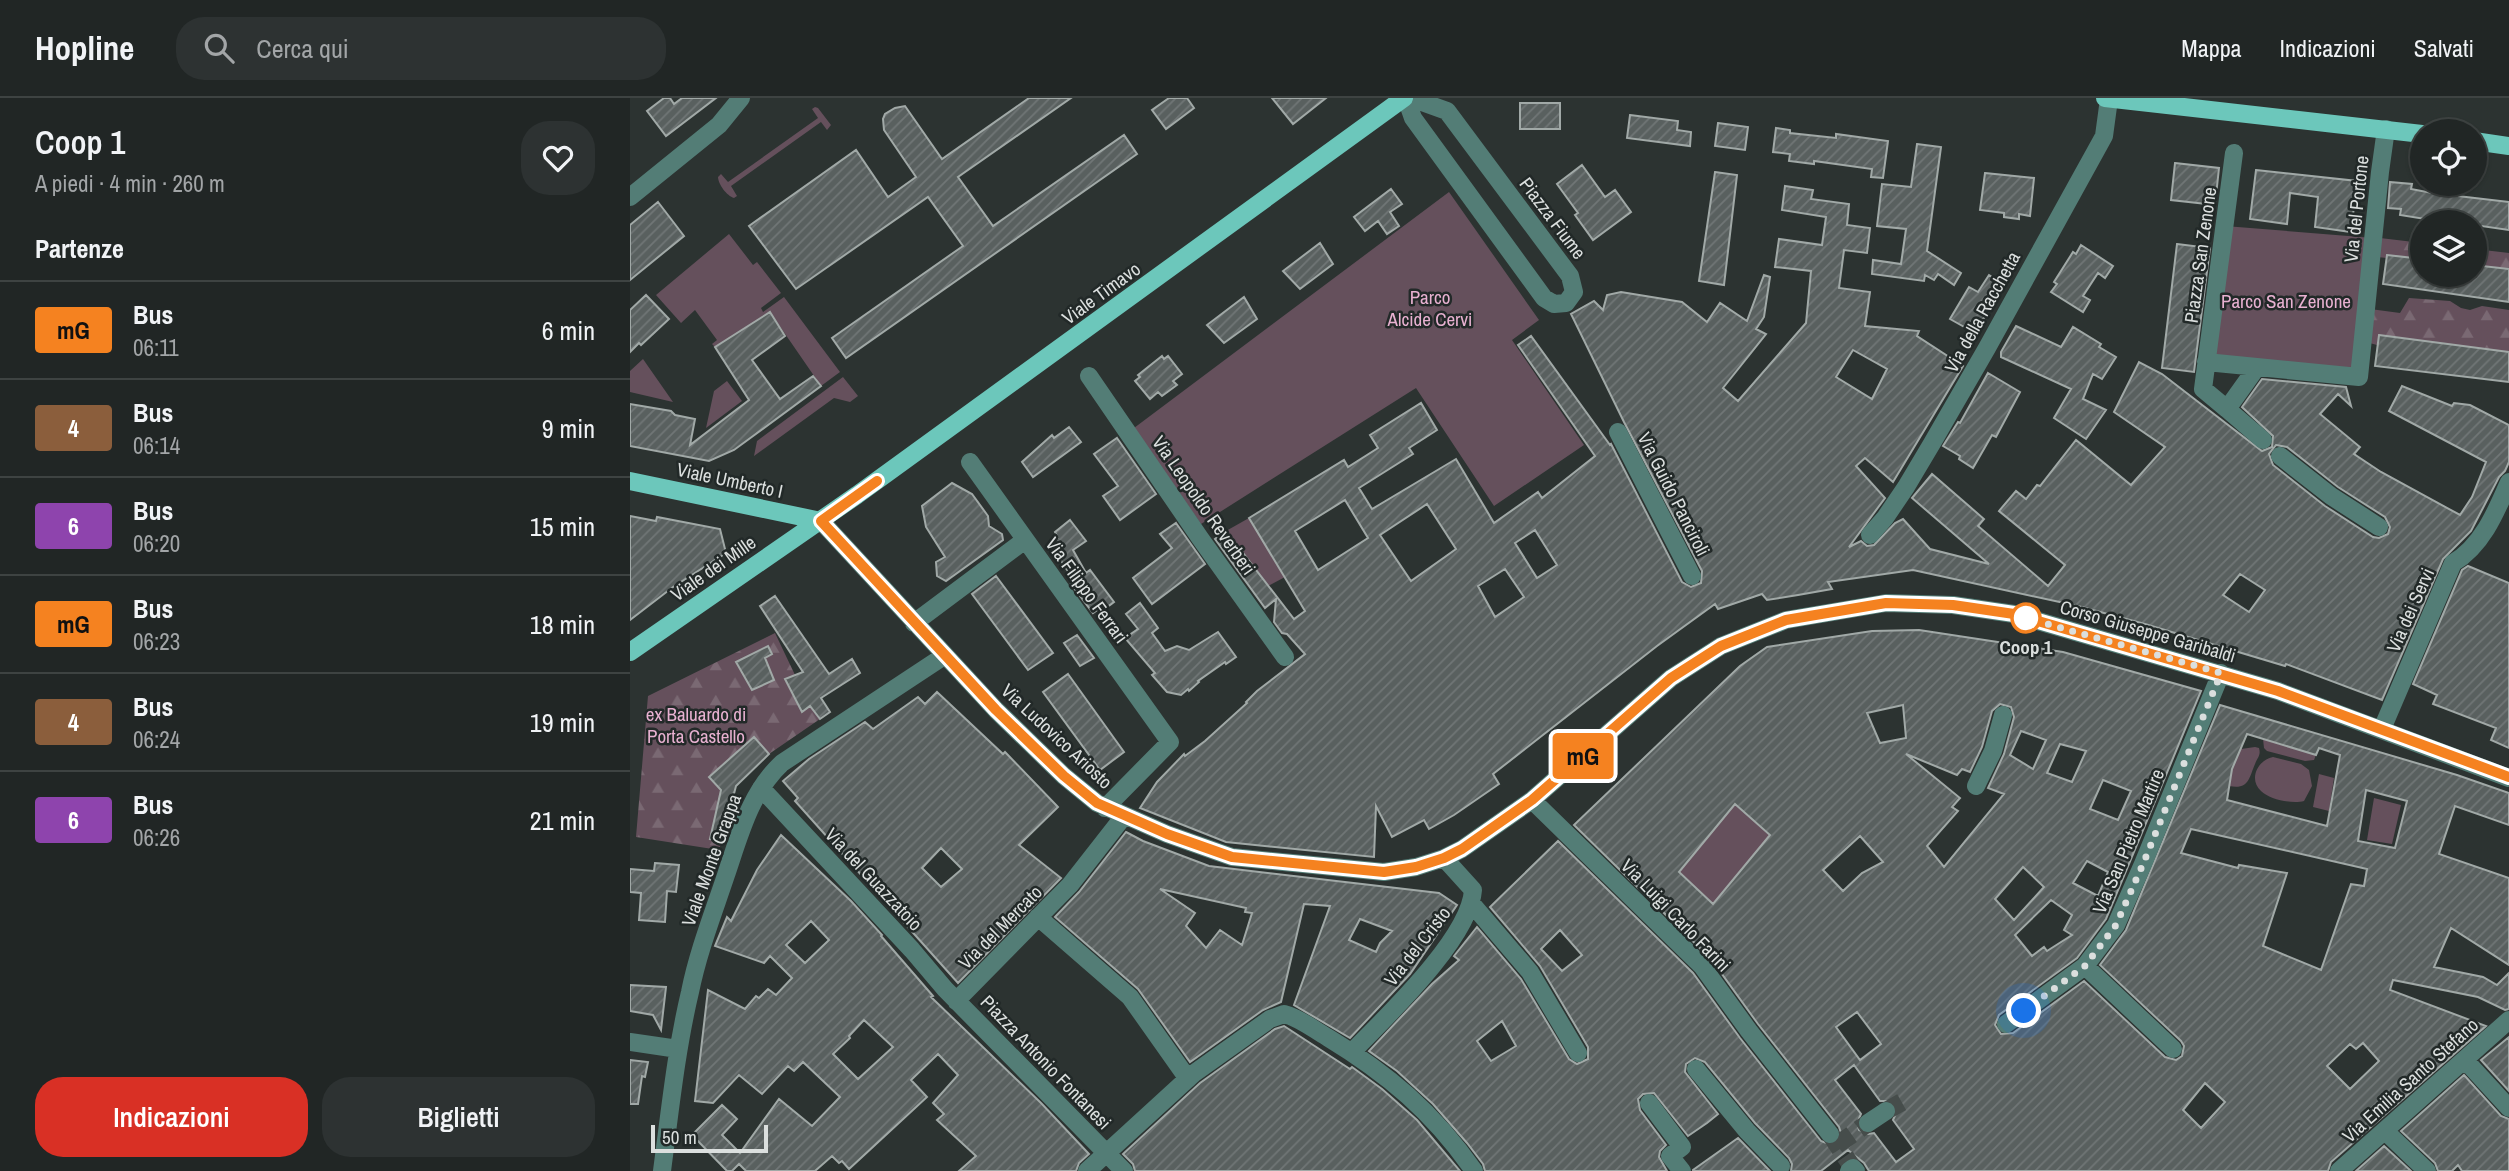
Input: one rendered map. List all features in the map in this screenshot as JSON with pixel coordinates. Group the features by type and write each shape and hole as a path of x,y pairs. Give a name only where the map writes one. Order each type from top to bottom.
{"main road":[{"name":"Viale Timavo","path":"821,521 1407,98"},
{"path":"2107,98 2223,105 2410,132"},
{"path":"2487,143 2509,146"},
{"name":"Viale Umberto I","path":"630,481 821,521"},
{"name":"Viale dei Mille","path":"630,652 821,521"}],"street":[{"path":"630,197 719,125 741,98"},
{"name":"Piazza Fiume","path":"1407,98 1447,111 1570,276 1574,292 1566,303 1554,304 1544,298 1413,118 1407,98"},
{"name":"Via della Racchetta","path":"1870,535 1885,518 1931,445 2104,135 2107,98"},
{"name":"Via del Portone","path":"2257,366 2359,376 2386,129"},
{"name":"Piazza San Zenone","path":"2227,409 2203,388 2234,153"},
{"path":"2206,362 2257,366"},
{"path":"2257,366 2227,409 2263,440"},
{"name":"Via Leopoldo Reverberi","path":"1089,376 1199,538 1285,657"},
{"name":"Via Guido Panciroli","path":"1618,432 1692,576"},
{"path":"2280,456 2331,496 2379,527"},
{"name":"Via Filippo Ferrari","path":"970,462 1170,743 1105,808"},
{"name":"Via dei Servi","path":"2382,729 2454,563 2476,545 2509,482"},
{"name":"Via Ludovico Ariosto","path":"821,521 944,656 1064,776 1105,808 1215,853 1384,872 1416,867 1462,849 1532,800"},
{"path":"914,623 1025,540"},
{"name":"Corso Giuseppe Garibaldi","path":"1532,800 1671,678 1721,646 1786,620 1886,603 1953,605 2014,614 2278,691 2509,778"},
{"name":"Viale Monte Grappa","path":"662,1171 678,1049 701,949 750,807 761,788 782,763 944,656"},
{"name":"Via San Pietro Martire","path":"2006,1024 2085,966 2106,940 2123,911 2221,673"},
{"path":"1976,786 1993,751 2003,715"},
{"name":"Via del Guazzatoio","path":"761,788 951,995"},
{"name":"Via Luigi Carlo Farini","path":"1532,800 1702,966 1830,1135"},
{"name":"Via del Mercato","path":"951,995 1073,882 1124,816"},
{"name":"Via del Cristo","path":"1352,1052 1421,981 1460,926 1472,904 1473,890 1444,858"},
{"path":"1472,904 1530,972 1578,1052"},
{"path":"1038,917 1132,999 1188,1079"},
{"path":"2085,966 2173,1049"},
{"name":"Piazza Antonio Fontanesi","path":"951,995 1124,1171"},
{"path":"1087,1171 1188,1079 1270,1019 1284,1014 1352,1052 1403,1090 1446,1133 1474,1171"},
{"name":"Via Emilia Santo Stefano","path":"2339,1171 2508,1022"},
{"path":"630,1042 678,1049"},
{"path":"2465,1060 2509,1108"},
{"path":"1696,1069 1747,1131 1781,1166"},
{"path":"1649,1102 1682,1147 1670,1156 1682,1171"},
{"path":"1868,1122 1886,1111"},
{"path":"2385,1131 2427,1171"},
{"path":"1849,1171 1853,1168 1856,1171"}],"green space":[{"path":"815,107 831,125 827,130 821,122 731,186 737,196 731,197 721,186 718,177 721,174 728,182 818,118 812,109"},
{"name":"Parco Alcide Cervi","path":"1449,192 1539,320 1512,340 1584,445 1494,506 1416,388 1201,524 1134,428"},
{"name":"Parco San Zenone","path":"2225,226 2373,238 2359,377 2206,362"},
{"path":"729,234 753,265 757,262 781,293 761,308 763,312 784,297 840,372 821,386 770,312 715,347 712,344 717,340 695,310 681,323 656,295"},
{"path":"2380,238 2410,242 2410,258 2388,255 2387,258 2377,257"},
{"path":"2487,250 2509,253 2509,269 2487,266"},
{"path":"2409,298 2450,301 2470,310 2482,306 2509,310 2509,352 2379,335 2377,345 2366,342 2370,309 2400,313"},
{"path":"643,359 673,402 630,392 630,371"},
{"path":"843,377 858,396 850,402 834,398 754,456 757,441"},
{"path":"727,381 742,401 706,428 714,391"},
{"path":"1249,518 1285,577 1268,586 1226,531"},
{"name":"ex Baluardo di Porta Castello","path":"775,633 795,675 785,680 801,710 810,705 820,719 769,754 754,737 709,777 721,790 711,839 722,840 719,850 636,837 648,696"},
{"path":"2263,739 2316,755 2314,760 2305,761 2267,751"},
{"path":"2259,748 2259,754 2247,782 2241,786 2229,786 2232,769 2241,749"},
{"path":"2273,757 2301,764 2309,770 2312,786 2304,801 2276,799 2257,786 2255,776 2259,766"},
{"path":"2319,774 2334,778 2329,811 2313,807"},
{"path":"2374,798 2401,805 2392,844 2367,840"},
{"path":"1735,804 1770,835 1713,904 1679,872"}],"building":[{"path":"664,98 670,98 674,104 682,98 716,98 666,136 647,111"},
{"path":"1029,98 1071,98 958,177 993,226 1124,135 1137,154 846,358 832,338 963,246 928,197 796,289 749,226 856,150 888,197 916,177 884,130 885,114 895,108 905,106 942,159"},
{"path":"1169,98 1187,98 1194,108 1166,129 1152,110"},
{"path":"1272,98 1326,98 1293,124"},
{"path":"1520,103 1560,103 1560,129 1520,129"},
{"path":"1630,115 1678,121 1677,130 1691,132 1690,146 1627,138"},
{"path":"1718,123 1748,127 1745,150 1715,146"},
{"path":"1776,128 1790,130 1790,133 1836,138 1836,134 1888,141 1883,178 1871,177 1872,169 1814,161 1814,164 1789,161 1790,154 1773,152"},
{"path":"1917,144 1941,147 1927,251 1961,273 1954,285 1938,274 1934,280 1925,275 1924,281 1872,274 1873,260 1901,264 1906,229 1877,226 1882,184 1911,187"},
{"path":"2175,163 2219,168 2215,205 2171,200"},
{"path":"1582,165 1605,197 1615,190 1631,212 1593,240 1557,184"},
{"path":"2256,170 2357,181 2351,232 2315,227 2318,197 2290,193 2287,224 2250,219"},
{"path":"1715,172 1737,175 1724,285 1699,281"},
{"path":"1985,173 2034,178 2030,216 2019,214 2019,219 2004,217 2004,213 1980,210"},
{"path":"2390,182 2410,184 2410,196 2458,196 2509,202 2509,230 2487,227 2487,210 2410,210 2410,217 2400,215 2401,209 2388,208"},
{"path":"1785,186 1813,190 1811,199 1849,204 1847,225 1870,228 1867,253 1844,250 1839,288 1870,292 1865,326 1919,331 1917,336 1963,366 1893,482 1865,458 1856,466 1885,498 1849,547 1861,541 1867,546 1874,545 1895,523 1903,519 1930,549 1989,564 1912,498 1932,474 1984,519 1978,526 2048,586 2065,565 1999,511 2016,491 2026,499 2037,485 2040,486 2076,440 2131,485 2165,447 2114,412 2139,362 2162,374 2262,451 2272,447 2273,436 2242,407 2262,379 2346,387 2351,406 2338,394 2320,414 2360,447 2354,454 2381,472 2460,515 2472,497 2486,462 2389,411 2402,386 2452,406 2454,403 2470,405 2509,425 2509,462 2505,471 2499,477 2471,531 2443,559 2382,700 2286,664 2285,666 2145,624 2078,606 1913,570 1828,582 1832,589 1767,600 1762,594 1718,609 1715,604 1493,774 1499,784 1454,815 1429,829 1424,820 1392,837 1376,806 1374,857 1226,842 1140,808 1157,782 1184,754 1185,756 1205,741 1257,691 1305,654 1274,622 1276,599 1265,608 1215,539 1226,531 1294,619 1305,611 1249,518 1344,460 1348,467 1378,448 1370,435 1421,403 1437,430 1409,448 1413,454 1359,488 1372,509 1456,459 1494,523 1538,492 1542,498 1595,456 1518,345 1531,336 1611,444 1682,582 1691,587 1701,583 1702,571 1571,314 1594,301 1603,310 1607,295 1621,292 1682,302 1707,322 1720,303 1747,321 1764,275 1770,277 1764,317 1756,329 1766,334 1723,388 1738,401 1806,323 1811,271 1775,267 1779,239 1822,245 1826,217 1782,210","holes":["1853,350 1887,369 1872,399 1836,377","2276,445 2287,447 2338,487 2385,517 2390,527 2388,534 2379,538 2373,537 2325,506 2273,465 2269,454","1345,500 1368,538 1318,570 1295,531","1427,504 1456,549 1411,581 1380,535","1535,530 1557,565 1537,578 1515,543","1505,569 1524,597 1495,617 1478,586","2240,574 2265,590 2249,612 2223,595"]},
{"path":"1391,189 1402,204 1390,212 1399,226 1387,234 1378,221 1365,231 1354,217"},
{"path":"658,202 684,236 630,280 630,225"},
{"path":"1320,243 1333,264 1300,289 1283,271"},
{"path":"2177,244 2210,248 2194,372 2162,368"},
{"path":"2081,245 2113,266 2105,278 2098,273 2083,296 2090,300 2083,312 2051,292 2057,284 2054,282 2073,252 2076,254"},
{"path":"2387,255 2410,258 2410,287 2487,287 2487,266 2509,269 2509,302 2383,284"},
{"path":"1989,275 2004,284 1975,333 1950,319 1969,287 1978,292"},
{"path":"646,295 669,319 630,352 630,310"},
{"path":"1244,297 1257,319 1224,343 1207,325"},
{"path":"770,312 785,336 752,360 780,399 813,376 821,386 734,450 709,461 630,446 630,404 671,411 675,415 695,419 690,445 749,400 715,347"},
{"path":"2016,326 2061,347 2073,327 2116,357 2102,379 2093,374 2083,399 2106,410 2086,439 2054,418 2071,389 2001,357 2001,352"},
{"path":"2379,335 2509,352 2509,382 2375,366"},
{"path":"1162,356 1164,359 1168,356 1182,374 1173,381 1177,385 1162,396 1158,392 1150,399 1135,381 1140,377 1138,375"},
{"path":"1988,373 2020,392 1996,437 1992,435 1973,468 1943,446 1958,422 1960,423"},
{"path":"1069,427 1081,442 1033,477 1022,462 1052,435 1054,438"},
{"path":"1117,438 1156,494 1120,520 1103,496 1118,486 1094,454"},
{"path":"952,483 972,494 988,516 989,526 1002,534 1003,540 946,581 937,576 936,562 945,557 926,527 922,506"},
{"path":"630,516 656,521 657,517 720,529 726,553 673,587 630,620"},
{"path":"1070,520 1086,541 1073,550 1086,573 1090,570 1114,602 1102,611 1100,608 1093,613 1071,584 1075,582 1050,544 1058,538 1055,532"},
{"path":"1176,523 1205,564 1152,604 1133,578 1172,548 1160,534"},
{"path":"2468,566 2509,583 2509,748 2491,740 2496,728 2433,704 2437,695 2413,684 2462,570"},
{"path":"996,576 1053,653 1028,670 972,594"},
{"path":"775,596 829,674 852,659 860,673 821,698 830,712 820,719 810,706 802,712 785,679 803,672 760,606"},
{"path":"1140,603 1158,628 1152,633 1165,651 1177,646 1189,650 1218,632 1236,657 1198,681 1189,691 1188,689 1181,695 1167,692 1152,675 1155,673 1125,638 1138,629 1126,614"},
{"path":"1919,630 2063,652 2201,691 2106,919 2077,958 1999,1015 1995,1025 2001,1034 2013,1033 2084,981 2165,1057 2176,1060 2182,1056 2184,1046 2181,1041 2100,965 2126,930 2220,705 2509,793 2509,825 2455,806 2439,854 2509,878 2509,965 2451,928 2434,967 2483,977 2497,985 2509,973 2509,1009 2505,1010 2478,997 2393,980 2390,990 2486,1026 2331,1162 2328,1171 1869,1171 1864,1163 1848,1150 1821,1171 1791,1171 1789,1158 1755,1123 1705,1062 1695,1058 1686,1064 1685,1072 1718,1114 1707,1123 1688,1136 1654,1093 1643,1094 1638,1099 1640,1110 1666,1145 1660,1151 1659,1157 1667,1171 1485,1171 1483,1164 1467,1143 1433,1104 1397,1071 1369,1051 1432,984 1459,960 1454,956 1477,927 1521,979 1569,1059 1577,1064 1588,1059 1588,1047 1540,966 1490,907 1558,841 1693,973 1821,1141 1831,1145 1838,1142 1841,1133 1839,1127 1711,959 1574,825 1740,666 1767,647 1872,631","holes":["2000,704 2011,707 2014,717 2004,754 1988,788 2004,794 1944,867 1927,846 1958,811 1952,807 1960,798 1906,754 1957,775 1962,769 1970,772 1982,747 1992,711","1903,705 1906,738 1880,743 1867,713","2021,731 2046,740 2033,769 2010,755","2247,734 2316,755 2319,748 2340,755 2327,826 2227,800 2232,769","2060,744 2086,751 2072,782 2047,773","2103,780 2131,791 2118,820 2090,809","2366,790 2407,801 2395,848 2358,841","1735,804 1770,835 1713,904 1679,872","2191,829 2367,869 2364,886 2351,884 2321,970 2263,946 2287,873 2239,865 2238,868 2181,853","1860,836 1883,862 1862,873 1843,891 1823,870","2087,861 2108,872 2098,896 2073,883","2023,867 2044,887 2014,920 1995,899","2051,900 2072,915 2064,930 2072,935 2047,951 2044,947 2032,956 2015,935","1560,930 1582,955 1562,971 1541,949","1857,1012 1881,1044 1860,1060 1836,1027","1502,1021 1516,1046 1491,1061 1477,1041","2363,1043 2379,1061 2350,1089 2327,1066 2350,1044 2356,1049","1854,1065 1880,1101 1890,1101 1896,1105 1897,1111 1893,1120 1914,1149 1896,1162 1874,1133 1868,1134 1859,1130 1857,1123 1861,1114 1835,1080","2205,1083 2225,1102 2201,1128 2183,1110"]},
{"path":"1077,635 1094,658 1080,666 1064,643"},
{"path":"768,646 772,654 765,658 774,680 752,690 736,662"},
{"path":"1068,674 1124,752 1100,770 1043,692"},
{"path":"937,692 1003,754 1005,752 1058,807 1019,845 1061,878 958,983 795,801 798,798 783,781 809,759 865,722 873,729 918,697 925,704","holes":["941,848 962,869 941,887 922,868"]},
{"path":"754,737 769,754 736,786 722,840 710,839 721,790 709,777"},
{"path":"1126,832 1209,866 1439,893 1457,905 1410,974 1350,1038 1294,1005 1330,906 1304,904 1281,1002 1263,1010 1190,1062 1138,989 1055,917 1079,892","holes":["1160,889 1246,908 1245,912 1252,913 1242,945 1220,930 1206,948 1186,926 1195,913","1360,919 1392,931 1380,943 1376,952 1349,940"]},
{"path":"781,835 851,901 933,996 931,997 1041,1103 1089,1154 1079,1163 1076,1171 959,1171 976,1156 937,1120 944,1114 933,1103 958,1075 938,1054 911,1080 927,1097 849,1169 842,1161 839,1163 832,1156 815,1171 746,1171 739,1164 732,1171 727,1171 692,1135 722,1105 737,1119 722,1135 740,1153 779,1099 812,1126 840,1097 803,1062 794,1071 788,1066 762,1094 739,1075 713,1103 695,1101 708,990 745,1009 756,996 759,998 768,989 776,995 792,978 770,956 764,963 715,946 727,917 731,921 757,870","holes":["811,921 829,940 805,963 786,945","864,1020 893,1047 858,1079 833,1054"]},
{"path":"655,863 679,865 676,892 667,891 665,922 639,920 641,893 630,892 630,869 654,871"},
{"path":"630,985 666,987 661,1030 653,1015 630,1011"},
{"path":"1284,1026 1350,1069 1352,1067 1382,1089 1417,1120 1460,1171 1135,1171 1133,1164 1123,1154 1200,1083 1275,1029"},
{"path":"2509,1037 2509,1091 2481,1060"},
{"path":"630,1060 648,1062 645,1077 642,1076 638,1104 630,1104"},
{"path":"2464,1075 2501,1116 2509,1119 2509,1171 2462,1171 2458,1165 2452,1171 2438,1171 2435,1163 2401,1131"},
{"path":"1738,1138 1770,1171 1693,1171 1693,1170"},
{"path":"2384,1146 2411,1171 2356,1171"}],"tunnel":[{"path":"1886,1111 1902,1102"},
{"path":"1837,1145 1868,1123"},
{"path":"1830,1134 1853,1168"}],"bus line":[{"name":"mG","path":"877,481 821,521 954,667 1064,776 1097,803 1167,834 1232,857 1384,872 1399,871 1444,858 1462,849 1532,800 1671,678 1721,646 1786,620 1886,603 1953,605 2014,614 2278,691 2509,777"}],"place":[{"name":"Coop 1","path":"2026,618"}],"route":[{"path":"2024,1011 2085,966 2116,925 2221,673 2026,618"}]}
